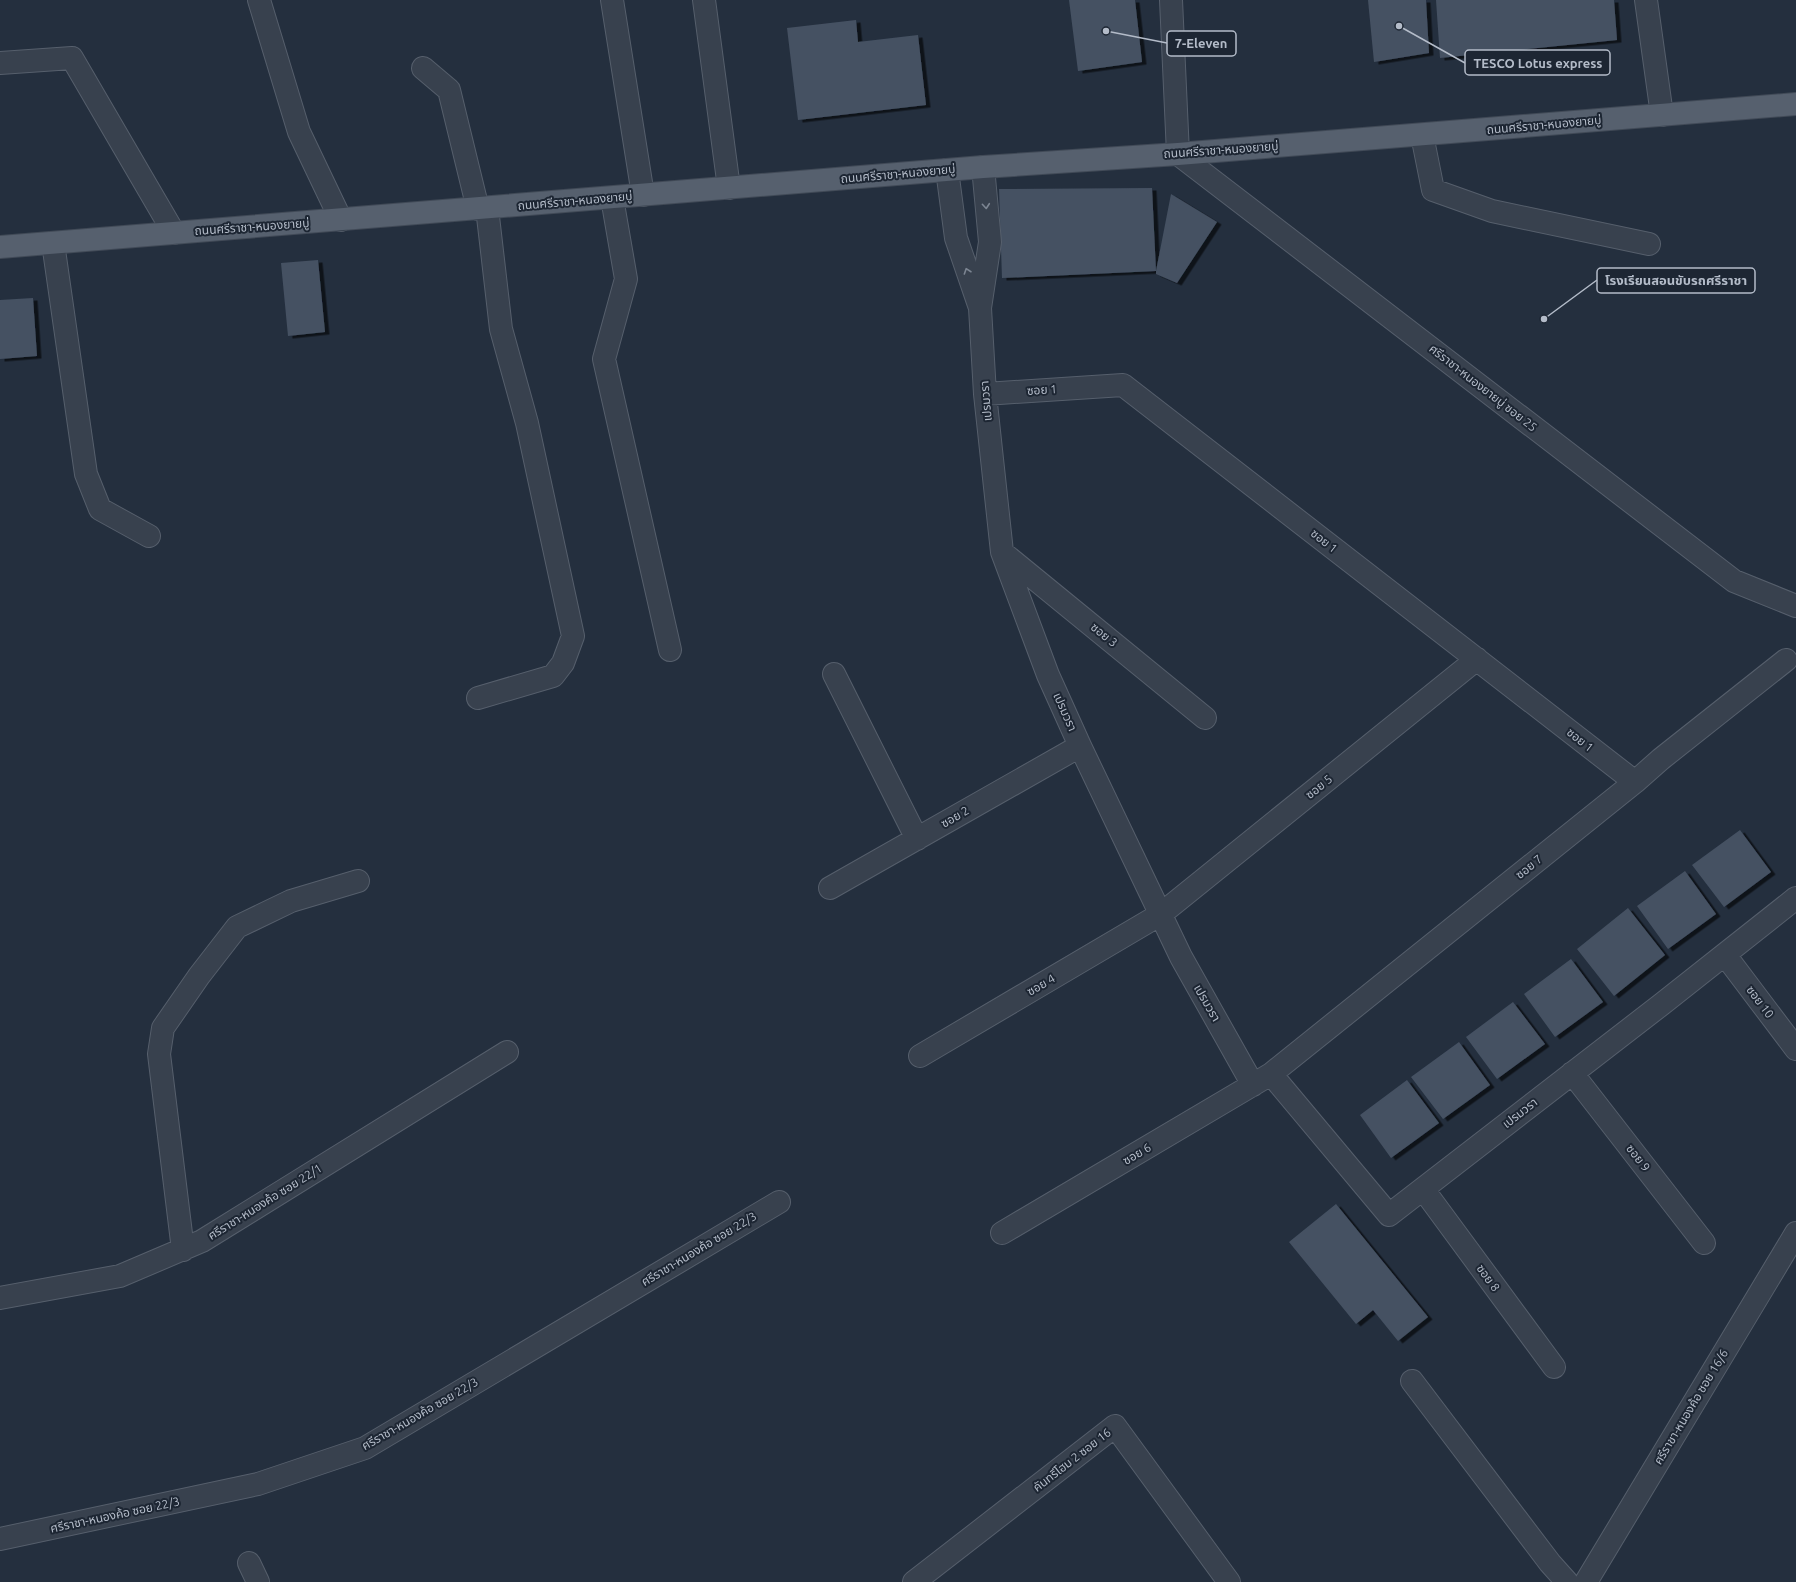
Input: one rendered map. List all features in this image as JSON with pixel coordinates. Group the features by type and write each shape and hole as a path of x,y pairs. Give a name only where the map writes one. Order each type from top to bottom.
{"main road":[{"name":"ถนนศรีราชา-หนองยายบู่","path":"0,247 982,167 1178,154 1796,104"}],"street":[{"path":"259,0 258,4 299,132 341,220"},
{"path":"612,0 642,195"},
{"path":"704,0 729,188"},
{"path":"1171,0 1178,154"},
{"path":"1646,0 1662,115"},
{"path":"0,63 72,58 174,233"},
{"path":"424,68 449,90 483,208 501,329 527,424 573,636 563,663 553,676 478,698"},
{"path":"1422,134 1433,190 1492,211 1648,244"},
{"name":"ศรีราชา-หนองยายบู่ ซอย 25","path":"1178,154 1734,581 1796,606"},
{"name":"เปรมวรา","path":"982,167 990,242 980,308 985,394 1002,552 1048,675 1080,746 1181,957 1262,1079 1389,1215 1725,955 1796,898"},
{"name":"เปรมวรา","path":"947,170 956,238 980,308"},
{"path":"612,198 626,279 604,359 670,650"},
{"path":"53,243 86,474 100,509 149,536"},
{"name":"ซอย 1","path":"985,394 1122,385 1635,782"},
{"name":"ซอย 3","path":"1002,552 1205,718"},
{"name":"ซอย 5","path":"1161,914 1477,659"},
{"name":"ซอย 7","path":"1262,1079 1786,660"},
{"path":"834,674 917,839"},
{"name":"ซอย 2","path":"830,888 1080,746"},
{"path":"183,1250 159,1054 163,1028 199,976 237,927 291,901 358,881"},
{"name":"ซอย 4","path":"920,1056 1161,914"},
{"name":"ซอย 10","path":"1725,955 1796,1049"},
{"name":"ศรีราชา-หนองค้อ ซอย 22/1","path":"0,1298 120,1276 202,1241 508,1052"},
{"name":"ซอย 9","path":"1572,1073 1704,1243"},
{"name":"ซอย 6","path":"1002,1233 1262,1079"},
{"name":"ซอย 8","path":"1423,1189 1554,1367"},
{"name":"ศรีราชา-หนองค้อ ซอย 22/3","path":"0,1539 258,1484 364,1448 779,1202"},
{"name":"ศรีราชา-หนองค้อ ซอย 16/6","path":"1586,1582 1796,1233"},
{"path":"1412,1381 1550,1563 1567,1582"},
{"name":"คันทรีโฮม 2 ซอย 16","path":"914,1582 1115,1426 1229,1582"}],"building":[{"path":"1069,0 1135,0 1142,62 1078,71"},
{"path":"1368,0 1426,0 1429,53 1374,62"},
{"path":"1436,0 1614,0 1617,40 1440,58"},
{"path":"856,20 858,42 918,35 926,105 798,120 787,28"},
{"path":"1152,188 1156,271 1002,278 999,189"},
{"path":"1171,194 1217,222 1177,283 1156,274"},
{"path":"318,260 325,332 288,336 281,263"},
{"path":"33,298 37,356 0,359 0,300"},
{"path":"1740,830 1771,872 1724,907 1692,865"},
{"path":"1685,871 1716,914 1668,949 1637,906"},
{"path":"1628,908 1665,955 1614,996 1577,949"},
{"path":"1571,959 1603,1002 1555,1037 1524,994"},
{"path":"1513,1002 1545,1044 1497,1079 1466,1037"},
{"path":"1459,1042 1490,1085 1443,1119 1411,1077"},
{"path":"1407,1080 1439,1123 1391,1158 1360,1115"},
{"path":"1336,1204 1428,1317 1398,1341 1373,1310 1356,1324 1289,1242"}],"place":[{"name":"TESCO Lotus express","path":"1399,26"},
{"name":"7-Eleven","path":"1106,31"},
{"name":"โรงเรียนสอนขับรถศรีราชา","path":"1544,319"}]}
